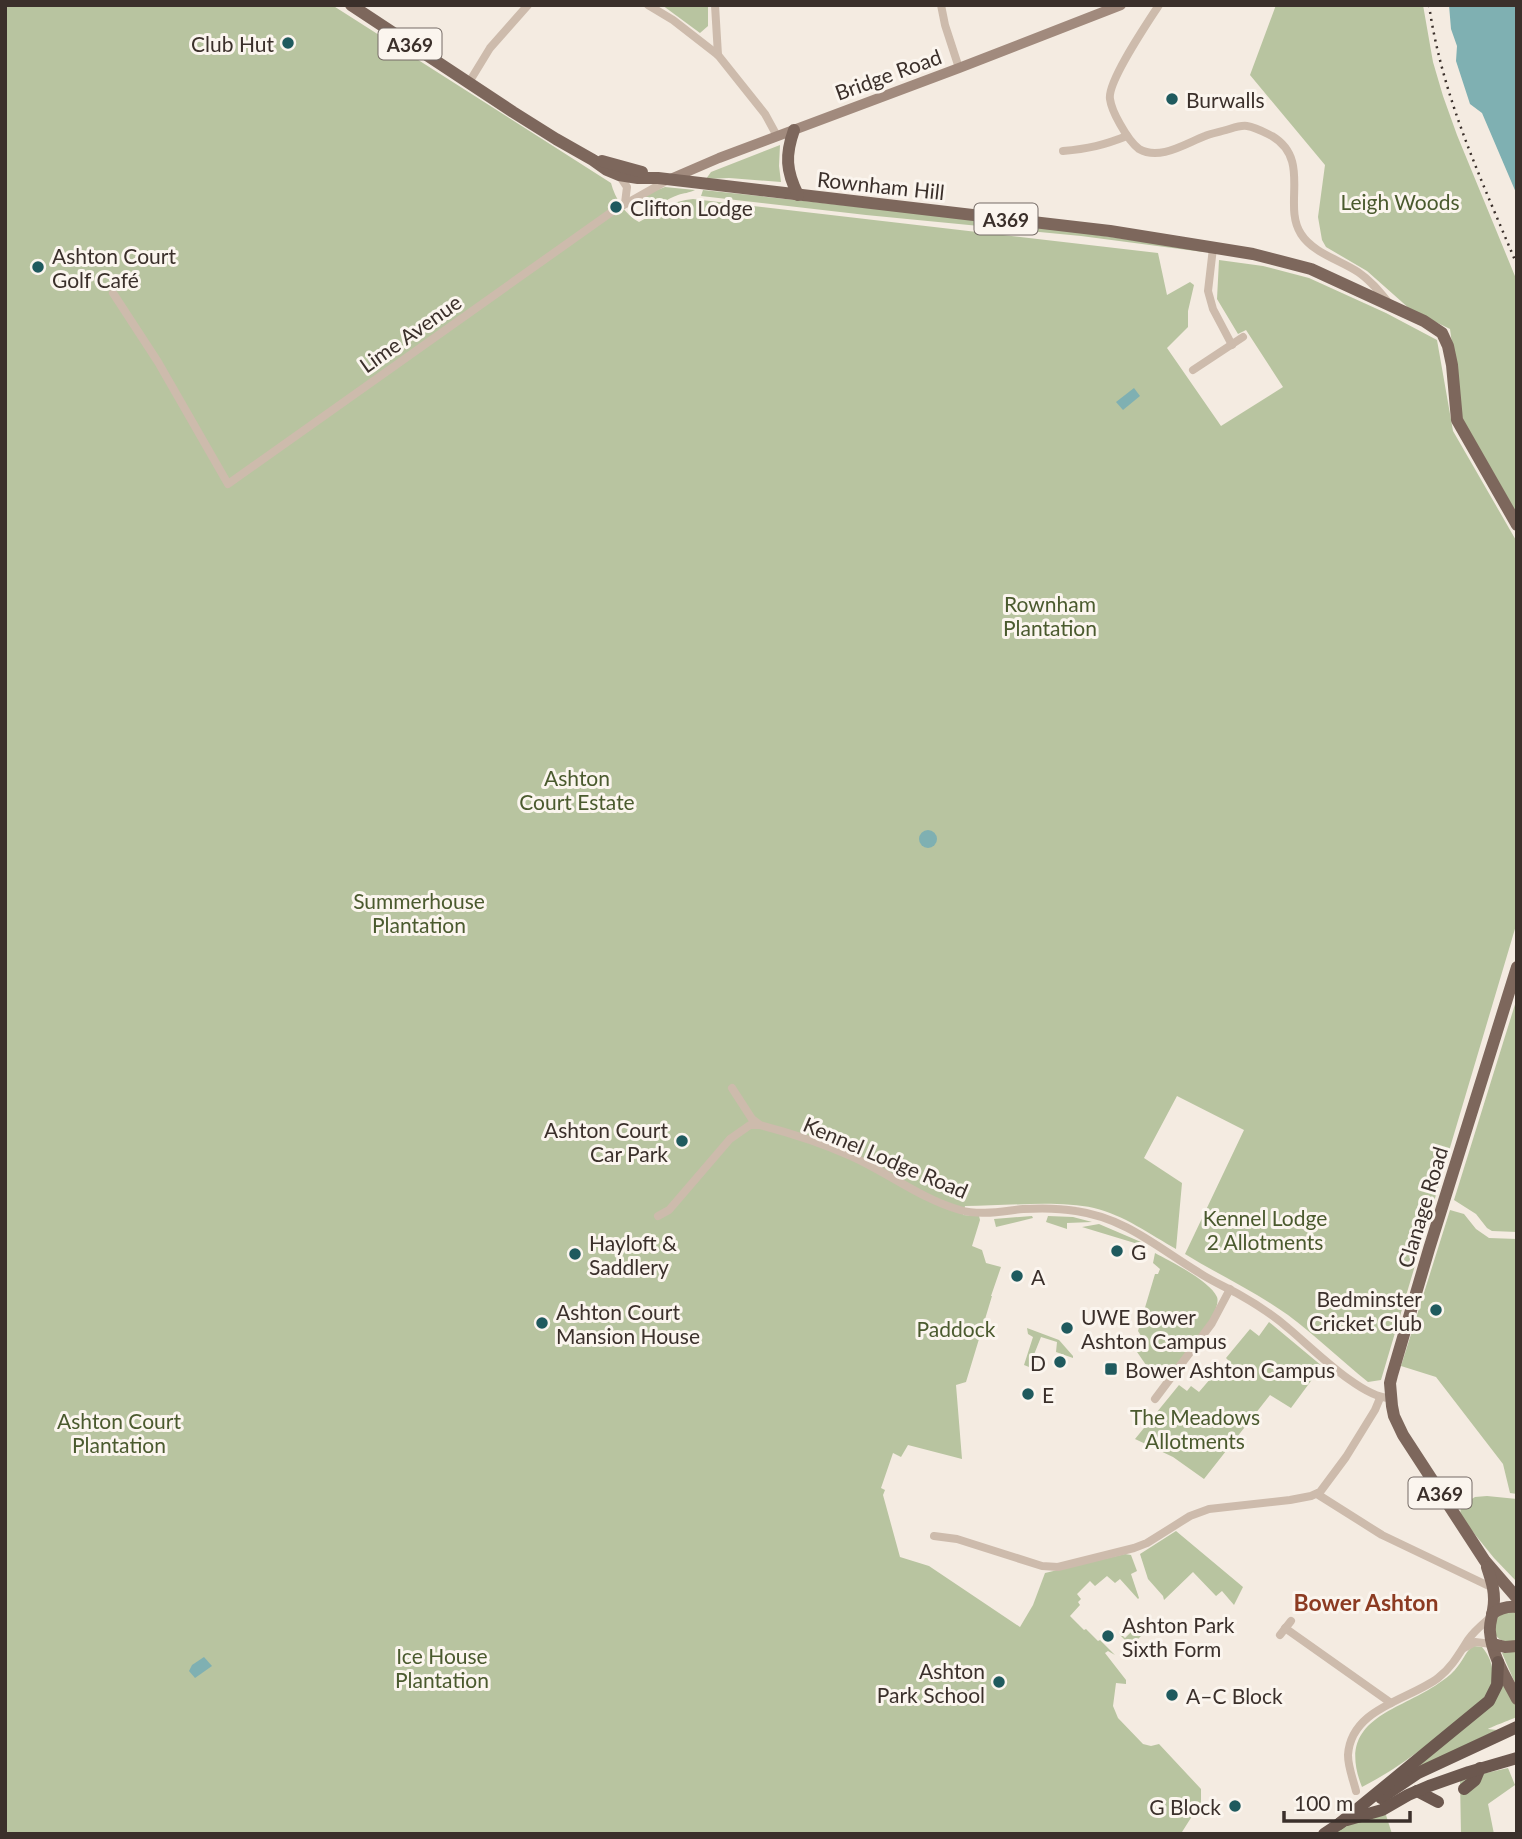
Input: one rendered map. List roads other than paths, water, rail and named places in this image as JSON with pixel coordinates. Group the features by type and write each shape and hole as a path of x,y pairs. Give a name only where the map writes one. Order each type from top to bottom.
{"highway":[{"name":"A369","path":"1342,1822 1489,1701 1497,1685 1498,1662"},
{"path":"1324,1834 1391,1791 1491,1743 1517,1727"},
{"path":"1491,1743 1517,1735"},
{"path":"1342,1822 1382,1810 1417,1791 1517,1758"},
{"path":"1464,1789 1475,1780 1480,1768"},
{"path":"1417,1791 1438,1802"}],"main road":[{"name":"A369","path":"351,5 468,83 607,170 619,175 663,179"},
{"name":"Bridge Road","path":"663,179 1121,5"},
{"path":"794,130 788,165 790,178 798,195"},
{"name":"A369","path":"593,160 663,179"},
{"name":"Rownham Hill","path":"663,179 1110,231 1253,254 1311,269 1424,321 1442,333 1452,365 1457,420 1517,525"},
{"name":"Clanage Road","path":"1517,967 1385,1398 1403,1435 1485,1561 1517,1598"},
{"name":"Clanage Road","path":"1485,1561 1494,1589 1492,1615"},
{"path":"1492,1615 1506,1607 1517,1607"},
{"name":"A369","path":"1492,1615 1492,1644 1517,1699"},
{"path":"1492,1644 1517,1646"}],"street":[{"path":"468,83 490,48 528,5"},
{"path":"648,5 673,20 718,55 765,114 776,136"},
{"path":"715,5 718,55"},
{"path":"941,5 959,68"},
{"path":"1159,5 1137,39 1109,96 1127,136 1137,147 1153,153 1237,127 1247,126 1275,138 1286,148 1292,161 1296,221 1300,232 1309,244 1358,272 1376,287 1389,305"},
{"path":"1063,151 1102,146 1127,136"},
{"path":"619,175 627,187 623,204 663,179"},
{"name":"Lime Avenue","path":"113,293 159,362 228,484 614,211"},
{"path":"1213,248 1208,291 1213,309 1232,345"},
{"path":"1193,370 1242,337"},
{"path":"732,1088 752,1119 761,1125"},
{"path":"658,1216 668,1210 730,1139 750,1125 761,1125"},
{"name":"Kennel Lodge Road","path":"761,1125 851,1156 942,1204 963,1211 980,1213 1062,1209 1108,1219 1140,1233 1200,1274 1230,1289 1278,1320 1362,1389 1385,1398"},
{"path":"1155,1399 1212,1323 1230,1289"},
{"path":"934,1536 957,1539 1042,1566 1058,1567 1142,1545 1191,1516 1217,1507 1290,1500 1317,1494 1385,1398"},
{"path":"1317,1494 1382,1535 1494,1589"},
{"path":"1356,1791 1348,1754 1357,1731 1391,1703 1439,1677 1492,1615"},
{"path":"1285,1628 1391,1703"},
{"path":"1464,1648 1475,1642 1492,1644"}],"water":[{"path":"1449,5 1517,5 1517,195 1482,113 1470,104 1456,61 1457,46 1451,29"},
{"path":"1134,388 1140,396 1123,410 1116,402"},
{"path":"928,830 934,833 937,839 934,845 928,848 922,845 919,839 922,833"},
{"path":"204,1657 212,1666 195,1678 189,1671 192,1665"}],"railway":[{"path":"1429,5 1453,106 1517,265"}],"place":[{"name":"Club Hut","path":"288,43"},
{"name":"Burwalls","path":"1172,99"},
{"name":"Clifton Lodge","path":"616,207"},
{"name":"Ashton Court Golf Café","path":"38,267"},
{"name":"Ashton Court Car Park","path":"682,1141"},
{"name":"G","path":"1117,1251"},
{"name":"Hayloft & Saddlery","path":"575,1254"},
{"name":"A","path":"1017,1276"},
{"name":"Bedminster Cricket Club","path":"1436,1310"},
{"name":"Ashton Court Mansion House","path":"542,1323"},
{"name":"UWE Bower Ashton Campus","path":"1067,1328"},
{"name":"D","path":"1060,1362"},
{"name":"Bower Ashton Campus","path":"1111,1369"},
{"name":"E","path":"1028,1394"},
{"name":"Ashton Park Sixth Form","path":"1108,1636"},
{"name":"Ashton Park School","path":"999,1682"},
{"name":"A–C Block","path":"1172,1695"},
{"name":"G Block","path":"1235,1806"}],"district":[{"name":"Bower Ashton","path":"1366,1602"}],"park label":[{"name":"Leigh Woods","path":"1400,201"},
{"name":"Rownham Plantation","path":"1050,615"},
{"name":"Ashton Court Estate","path":"577,789"},
{"name":"Summerhouse Plantation","path":"419,912"},
{"name":"Kennel Lodge 2 Allotments","path":"1265,1229"},
{"name":"Paddock","path":"956,1328"},
{"name":"The Meadows Allotments","path":"1195,1428"},
{"name":"Ashton Court Plantation","path":"119,1432"},
{"name":"Ice House Plantation","path":"442,1667"}]}
